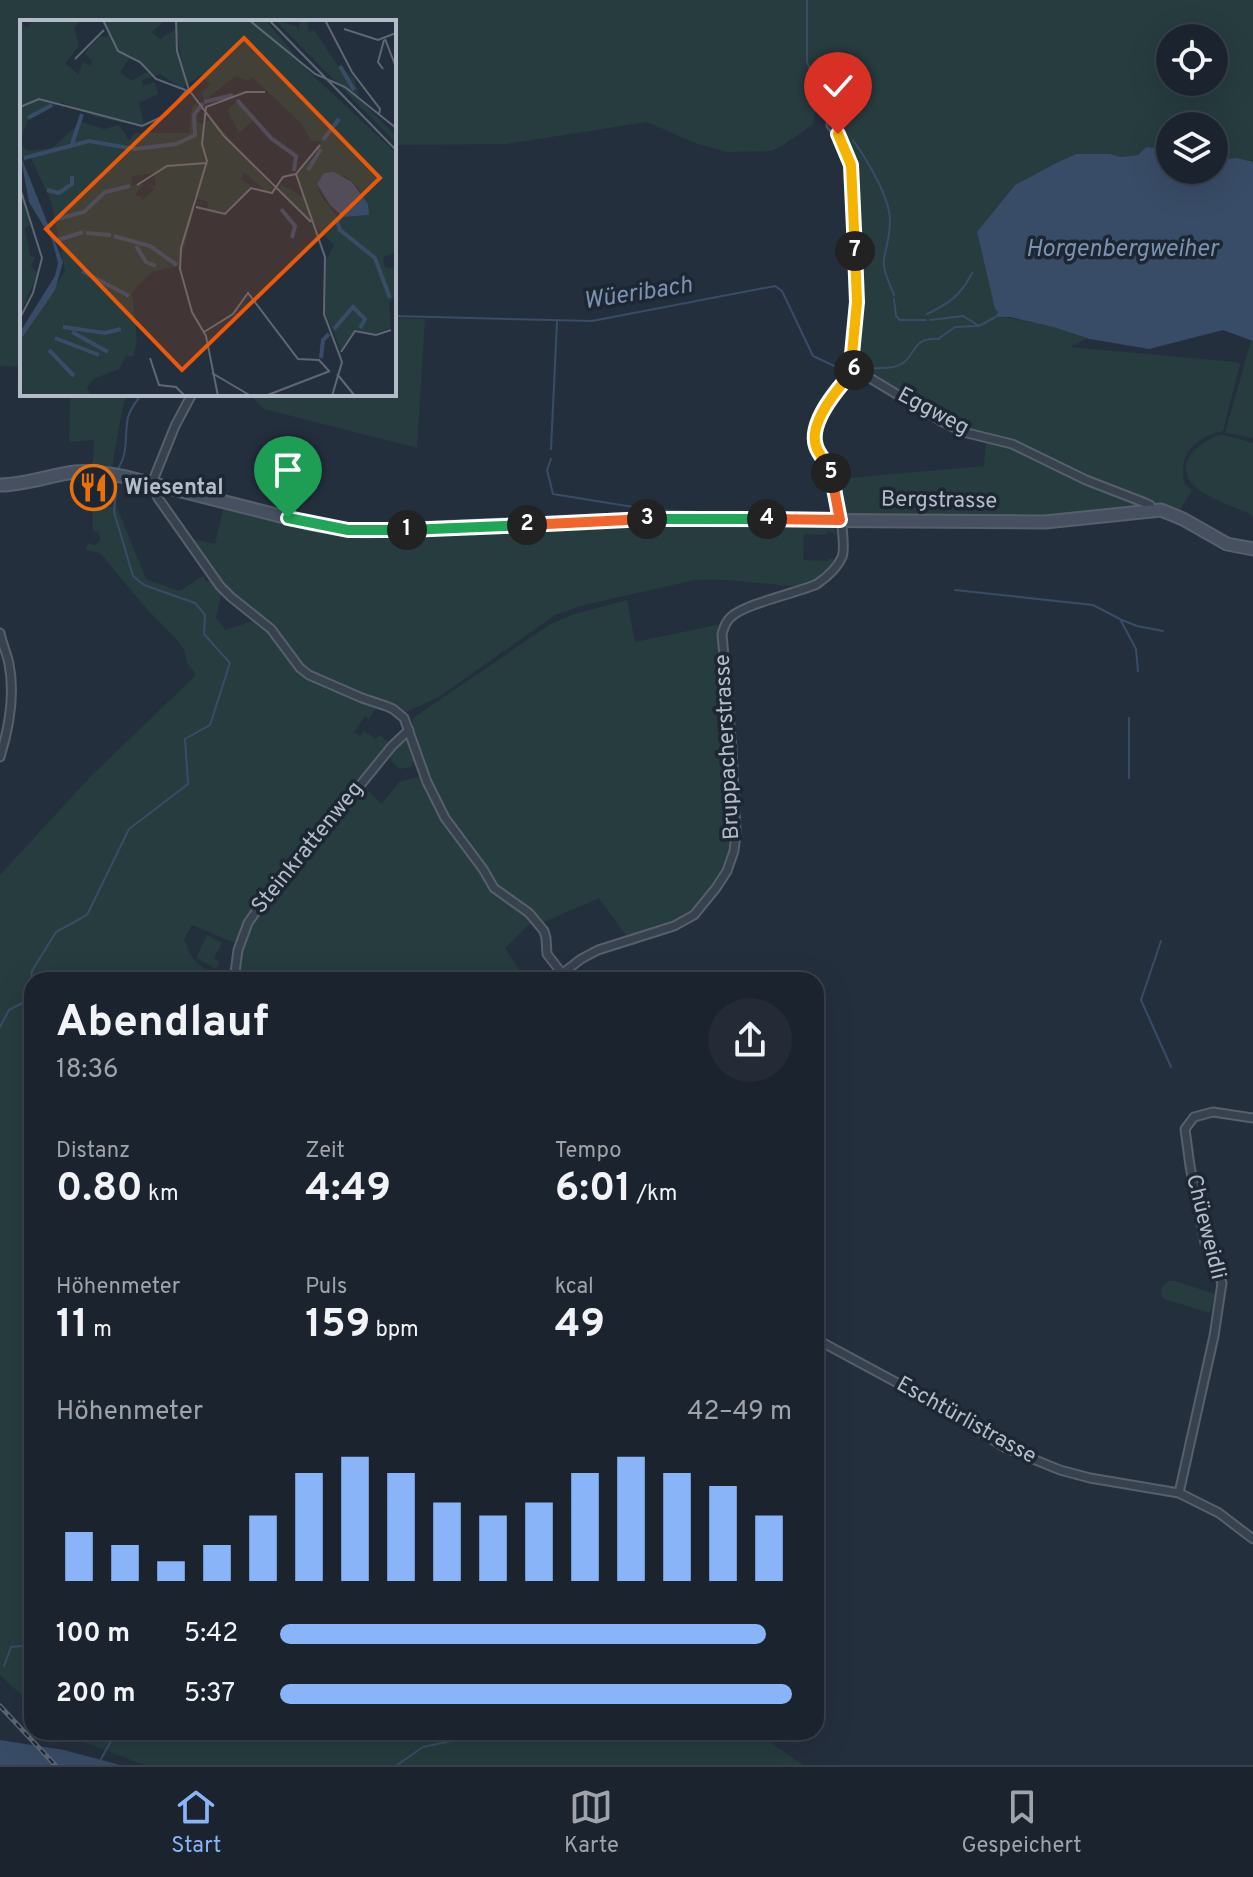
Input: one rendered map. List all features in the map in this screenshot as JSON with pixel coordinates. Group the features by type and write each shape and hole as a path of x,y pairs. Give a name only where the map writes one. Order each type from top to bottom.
{"street":[{"path":"831,125 848,155 852,176 857,302 852,354 855,369"},
{"name":"Eggweg","path":"855,369 963,432 1012,444 1086,480 1143,502 1153,510"},
{"name":"Bruppacherstrasse","path":"569,972 581,959 598,950 674,926 694,915 727,871 736,833 721,640 723,630 732,616 740,611 804,590 826,578 839,563 844,548 832,476 814,439 829,402 855,369"},
{"path":"191,396 152,483 158,498 220,586 277,635 300,668 317,680 393,709 404,718 427,782 445,818 494,888 529,913 544,931 547,954 561,972"},
{"name":"Bergstrasse","path":"0,485 85,472 114,474 288,518 357,531 641,519 1045,522 1161,510 1227,544 1253,549"},
{"path":"0,633 9,662 11,683 11,706 0,757"},
{"name":"Steinkrattenweg","path":"235,972 238,950 248,923 268,894 392,746 409,730"},
{"name":"Chüeweidli","path":"1179,1493 1214,1336 1222,1283 1205,1243 1185,1129 1194,1117 1213,1112 1253,1118"},
{"name":"Eschtürlistrasse","path":"824,1343 927,1399 982,1435 1032,1460 1090,1478 1179,1493 1219,1513 1253,1539"}],"green space":[{"path":"0,0 1253,0 1253,162 1228,159 1228,112 1156,112 1156,148 1146,147 1138,155 1121,157 1075,154 1015,185 977,232 995,309 1000,316 1087,338 1070,347 1240,364 1223,431 1204,438 1186,455 1184,483 1192,490 1178,513 1100,481 1014,440 965,429 865,373 858,365 855,347 862,298 855,163 844,136 847,133 817,105 813,124 772,151 727,152 695,143 647,122 507,144 396,145 396,20 20,20 20,367 0,366"},
{"path":"396,318 425,319 417,448 264,409 250,396 396,396"},
{"path":"1253,341 1253,438 1225,433"},
{"path":"70,396 126,396 112,467 93,463 94,440 69,442"},
{"path":"1218,435 1253,443 1253,517 1205,494 1189,479 1186,470 1188,459 1201,445"},
{"path":"986,442 1013,447 1064,474 1138,503 1139,507 1052,518 845,517 837,479 984,466"},
{"path":"116,505 146,579 179,591 203,576 207,582 212,579 222,591 216,618 225,630 253,621 259,623 278,641 288,658 308,679 376,708 369,719 365,716 354,732 360,736 364,731 376,739 379,735 390,743 359,782 382,804 399,782 421,776 433,801 492,890 532,921 505,948 521,972 231,972 238,944 192,925 184,939 199,965 211,972 24,972 24,1698 0,1675 0,875 91,776 196,675 187,663 185,651 179,642 100,553 86,550 88,543 95,545 100,541 98,532 93,531 93,511"},
{"path":"224,506 340,533 618,524 832,525 839,536 828,531 826,535 804,534 803,560 837,560 822,577 807,585 695,580 584,605 555,615 439,697 406,712 320,678 297,659 270,626 230,593 192,539 215,544"},
{"path":"627,600 635,642 722,624 719,635 729,736 733,824 728,860 719,879 700,904 673,924 627,937 599,898 542,923 498,888 447,815 427,774 411,726 413,718 549,625 571,615"},
{"path":"407,739 416,760 411,767 399,769 390,757 398,743"},
{"path":"207,935 222,943 214,958 220,962 216,969 196,958"},
{"path":"1169,1281 1215,1294 1210,1313 1164,1299 1162,1289"},
{"path":"79,1740 767,1740 803,1765 144,1765"}],"water":[{"name":"Horgenbergweiher","path":"1146,147 1156,148 1156,184 1228,184 1228,159 1253,162 1253,341 1223,330 1149,349 1090,339 1053,327 996,316 998,312 977,232 1015,185 1076,154 1138,155"},
{"path":"0,1740 64,1750 120,1765 0,1765"}],"waterway":[{"path":"807,0 807,62 819,92"},
{"path":"853,140 877,179 889,211 884,263 894,295"},
{"name":"Wüeribach","path":"927,314 954,298 972,273"},
{"name":"Wüeribach","path":"396,316 592,321 775,286 782,291 813,356 841,369"},
{"name":"Wüeribach","path":"894,299 896,316 900,320 926,320"},
{"name":"Wüeribach","path":"930,320 963,316 979,326 999,315"},
{"path":"551,449 557,322"},
{"name":"Wüeribach","path":"864,368 899,365 919,343 938,339 955,327 977,326"},
{"name":"Wüeribach","path":"117,470 125,451 128,417 141,396"},
{"path":"551,459 547,470 553,494 652,510 768,515"},
{"name":"Wüeribach","path":"32,972 56,932 87,915 129,829 188,784 185,739 210,725 230,663 204,634 205,615 195,603 144,585 133,576 114,512 116,481"},
{"path":"955,590 1093,605 1120,619 1136,649 1138,671"},
{"path":"1122,620 1163,631"},
{"path":"1129,718 1129,778"},
{"path":"1161,941 1141,1000 1171,1067"},
{"name":"Wüeribach","path":"0,1027 9,1010 24,1002"},
{"path":"4,1666 11,1647 24,1646"},
{"path":"101,1759 112,1740"},
{"path":"397,1765 423,1747 454,1740"}],"railway":[{"path":"0,1706 24,1732"},
{"path":"32,1740 55,1765"}],"place":[{"name":"Wiesental","path":"93,488"}],"route":[{"path":"288,518 365,531 641,519 840,520 832,476 814,439 829,402 855,369 852,354 857,302 852,176 848,155 838,134"}]}
